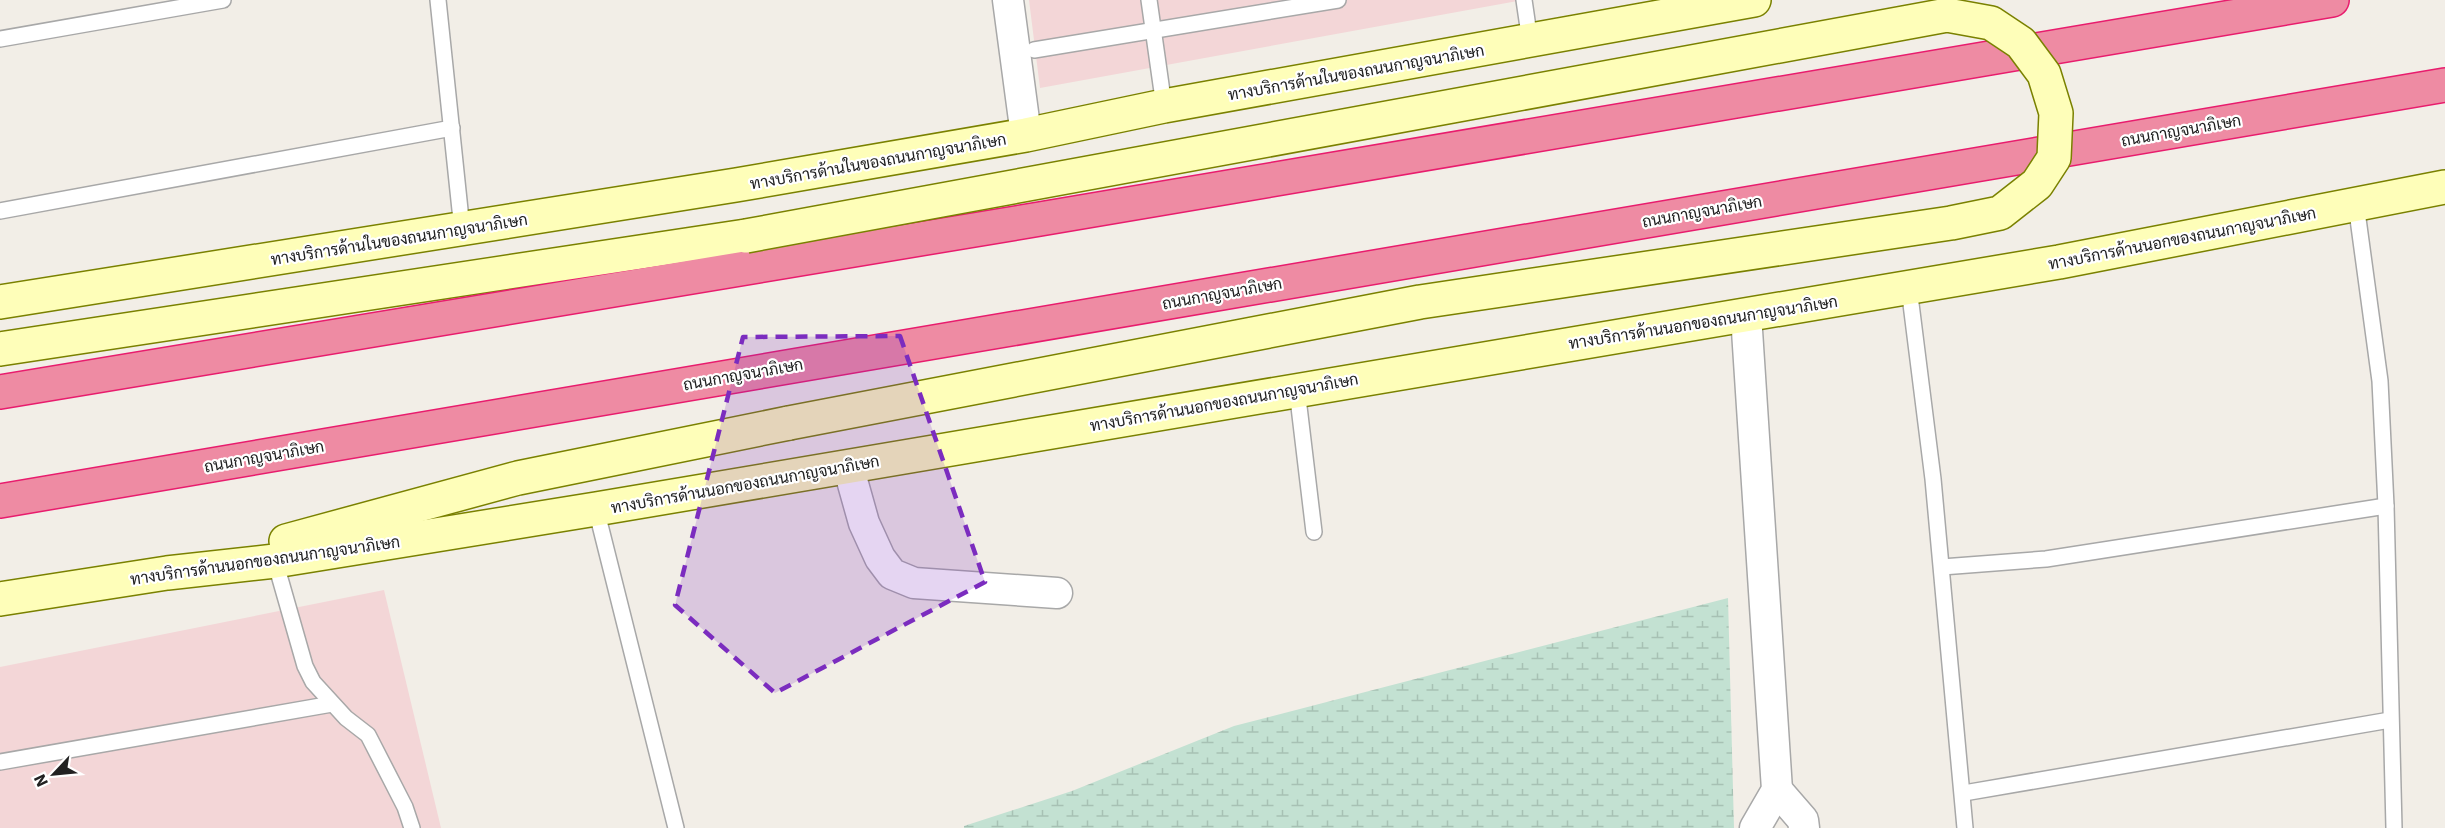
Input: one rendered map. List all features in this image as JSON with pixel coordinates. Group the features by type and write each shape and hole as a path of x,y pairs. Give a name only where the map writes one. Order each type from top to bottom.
{"highway":[{"path":"0,392 2332,0"},
{"name":"ถนนกาญจนาภิเษก","path":"0,501 2445,85"}],"main road":[{"name":"ทางบริการด้านในของถนนกาญจนาภิเษก","path":"0,302 736,185 1026,135 1164,106 1754,0"},
{"path":"0,349 746,236 1947,15 1991,23 2021,43 2044,74 2056,113 2054,158 2037,184 2000,213 1951,224 1420,302 789,423 518,478 168,573"},
{"name":"ทางบริการด้านนอกของถนนกาญจนาภิเษก","path":"0,599 168,573 275,561 596,509 1909,288 2070,260 2445,187"}],"street":[{"path":"1008,0 1026,135"},
{"path":"1746,315 1777,790 1755,828"},
{"path":"848,466 864,523 880,558 892,574 914,583 1057,593"},
{"path":"1777,790 1803,820 1804,828"}],"lane":[{"path":"0,39 224,0"},
{"path":"438,0 462,229"},
{"path":"1149,0 1164,106"},
{"path":"1034,50 1338,0"},
{"path":"1524,0 1530,41"},
{"path":"0,211 452,128"},
{"path":"2356,204 2380,381 2386,506 2394,828"},
{"path":"1909,288 1934,479 1964,793 1965,828"},
{"path":"1297,390 1314,532"},
{"path":"1942,567 2046,559 2386,506"},
{"path":"596,509 676,828"},
{"path":"275,561 305,666 313,682 332,705 368,735 405,807 411,828"},
{"path":"0,762 332,705"},
{"path":"1964,793 2390,720"}],"highlighted area":[{"path":"900,336 985,582 775,693 675,605 743,337"}],"shaded area":[{"path":"1029,0 1523,0 1040,88"},
{"path":"384,590 441,828 0,828 0,667"}],"green space":[{"path":"1728,598 1734,828 964,828 964,826 1072,791 1234,726"}]}
